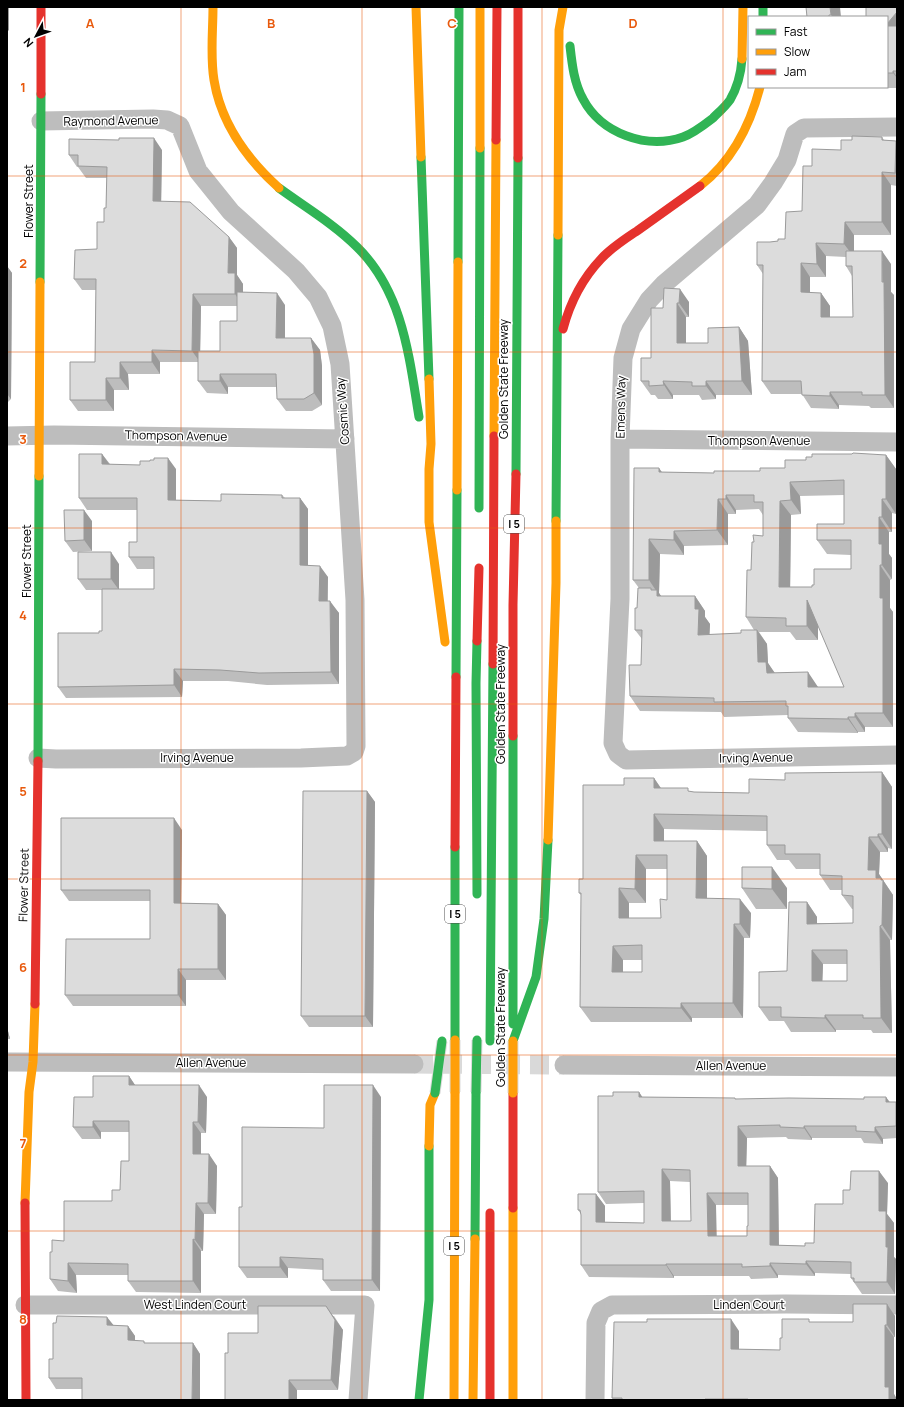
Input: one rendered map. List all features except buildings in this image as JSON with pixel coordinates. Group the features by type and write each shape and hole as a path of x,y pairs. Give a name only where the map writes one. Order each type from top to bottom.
{"main road":[{"name":"Flower Street","path":"26,1400 26,1211 29,1092 33,1062 38,758 41,7"},
{"path":"213,7 212,49 214,80 222,109 231,132 243,151 265,176 293,198 343,233 360,249 373,264 395,304 400,319 410,365 429,469"},
{"path":"416,7 431,444 429,469 429,522 456,730"},
{"name":"I 5","path":"454,1400 459,7"},
{"path":"479,517 480,7"},
{"path":"490,1044 497,7"},
{"name":"Golden State Freeway","path":"513,1400 513,605 517,400 518,7"},
{"path":"513,1041 536,977 544,919 550,791 556,583 559,30 564,7"},
{"path":"564,7 576,86 587,107 602,122 615,131 631,139 650,142 665,142 683,138 699,129 723,108 731,97 739,80 743,60 743,7"},
{"path":"557,370 562,335 567,316 587,276 598,261 612,249 696,188 726,161 748,126 756,106 760,88"},
{"path":"477,905 476,683 479,557"},
{"path":"419,1400 429,1300 428,1172 430,1105 435,1093 444,1034 455,990"},
{"path":"473,1400 477,1036"},
{"path":"490,1204 490,1400"}],"street":[{"name":"Raymond Avenue","path":"41,122 152,119 167,120 180,126"},
{"name":"Cosmic Way","path":"180,126 198,171 231,212 296,271 318,297 332,326 340,364 355,600 356,746 354,752"},
{"name":"Emens Way","path":"618,754 613,744 620,599 620,439 623,358 631,328 649,300 664,284 757,205 787,160 795,134 804,128 897,127"},
{"name":"Thompson Avenue","path":"7,436 54,435 345,438"},
{"name":"Thompson Avenue","path":"620,439 897,442"},
{"name":"Irving Avenue","path":"38,758 301,758 347,756 354,752"},
{"name":"Irving Avenue","path":"618,754 626,760 897,755"},
{"name":"Allen Avenue","path":"7,1062 414,1064"},
{"name":"Allen Avenue","path":"564,1065 897,1067"},
{"name":"West Linden Court","path":"25,1304 365,1305 358,1400"},
{"name":"Linden Court","path":"595,1400 596,1323 601,1311 612,1305 897,1305"}],"tunnel":[{"path":"414,1064 564,1065"}],"traffic: fast":[{"path":"458,262 459,7"},
{"path":"763,7 763,16"},
{"path":"570,46 575,80 583,99 591,111 601,121 613,129 626,136 640,140 669,140 683,137 695,131 713,118 730,100 735,90 741,70 742,59"},
{"path":"40,282 41,94"},
{"path":"479,508 480,148"},
{"path":"421,157 429,379"},
{"path":"516,474 518,158"},
{"path":"279,188 329,223 357,247 385,284 402,326 412,371 419,417"},
{"path":"556,521 558,235"},
{"path":"38,761 39,476"},
{"path":"456,677 457,490"},
{"path":"477,641 477,894"},
{"path":"490,1041 493,664"},
{"path":"513,736 513,1024"},
{"path":"513,1041 536,977 544,919 548,840"},
{"path":"455,847 455,1040"},
{"path":"476,1092 477,1040"},
{"path":"435,1093 442,1041"},
{"path":"475,1239 476,1092"},
{"path":"419,1400 429,1300 429,1146"}],"traffic: slow":[{"path":"213,7 212,53 217,96 229,126 237,140 256,165 279,188"},
{"path":"416,7 421,157"},
{"path":"480,7 480,148"},
{"path":"558,235 559,30 563,7"},
{"path":"742,59 743,7"},
{"path":"700,186 721,165 738,142 751,115 760,88"},
{"path":"494,436 496,140"},
{"path":"457,490 458,262"},
{"path":"39,476 40,282"},
{"path":"429,379 431,444 429,469 429,522 445,642"},
{"path":"548,840 556,583 556,521"},
{"path":"25,1203 29,1092 33,1062 35,1004"},
{"path":"455,1040 455,1092"},
{"path":"513,1041 513,1093"},
{"path":"454,1400 455,1092"},
{"path":"429,1146 430,1105 435,1093"},
{"path":"513,1208 513,1400"},
{"path":"473,1400 475,1239"}],"traffic: jam":[{"path":"41,7 41,94"},
{"path":"496,140 497,7"},
{"path":"518,7 518,158"},
{"path":"563,329 569,310 582,283 601,259 618,244 700,186"},
{"path":"493,664 494,436"},
{"path":"513,736 513,605 516,474"},
{"path":"477,641 479,568"},
{"path":"455,847 456,677"},
{"path":"35,1004 38,761"},
{"path":"513,1093 513,1208"},
{"path":"25,1203 26,1400"},
{"path":"490,1213 490,1400"}]}
